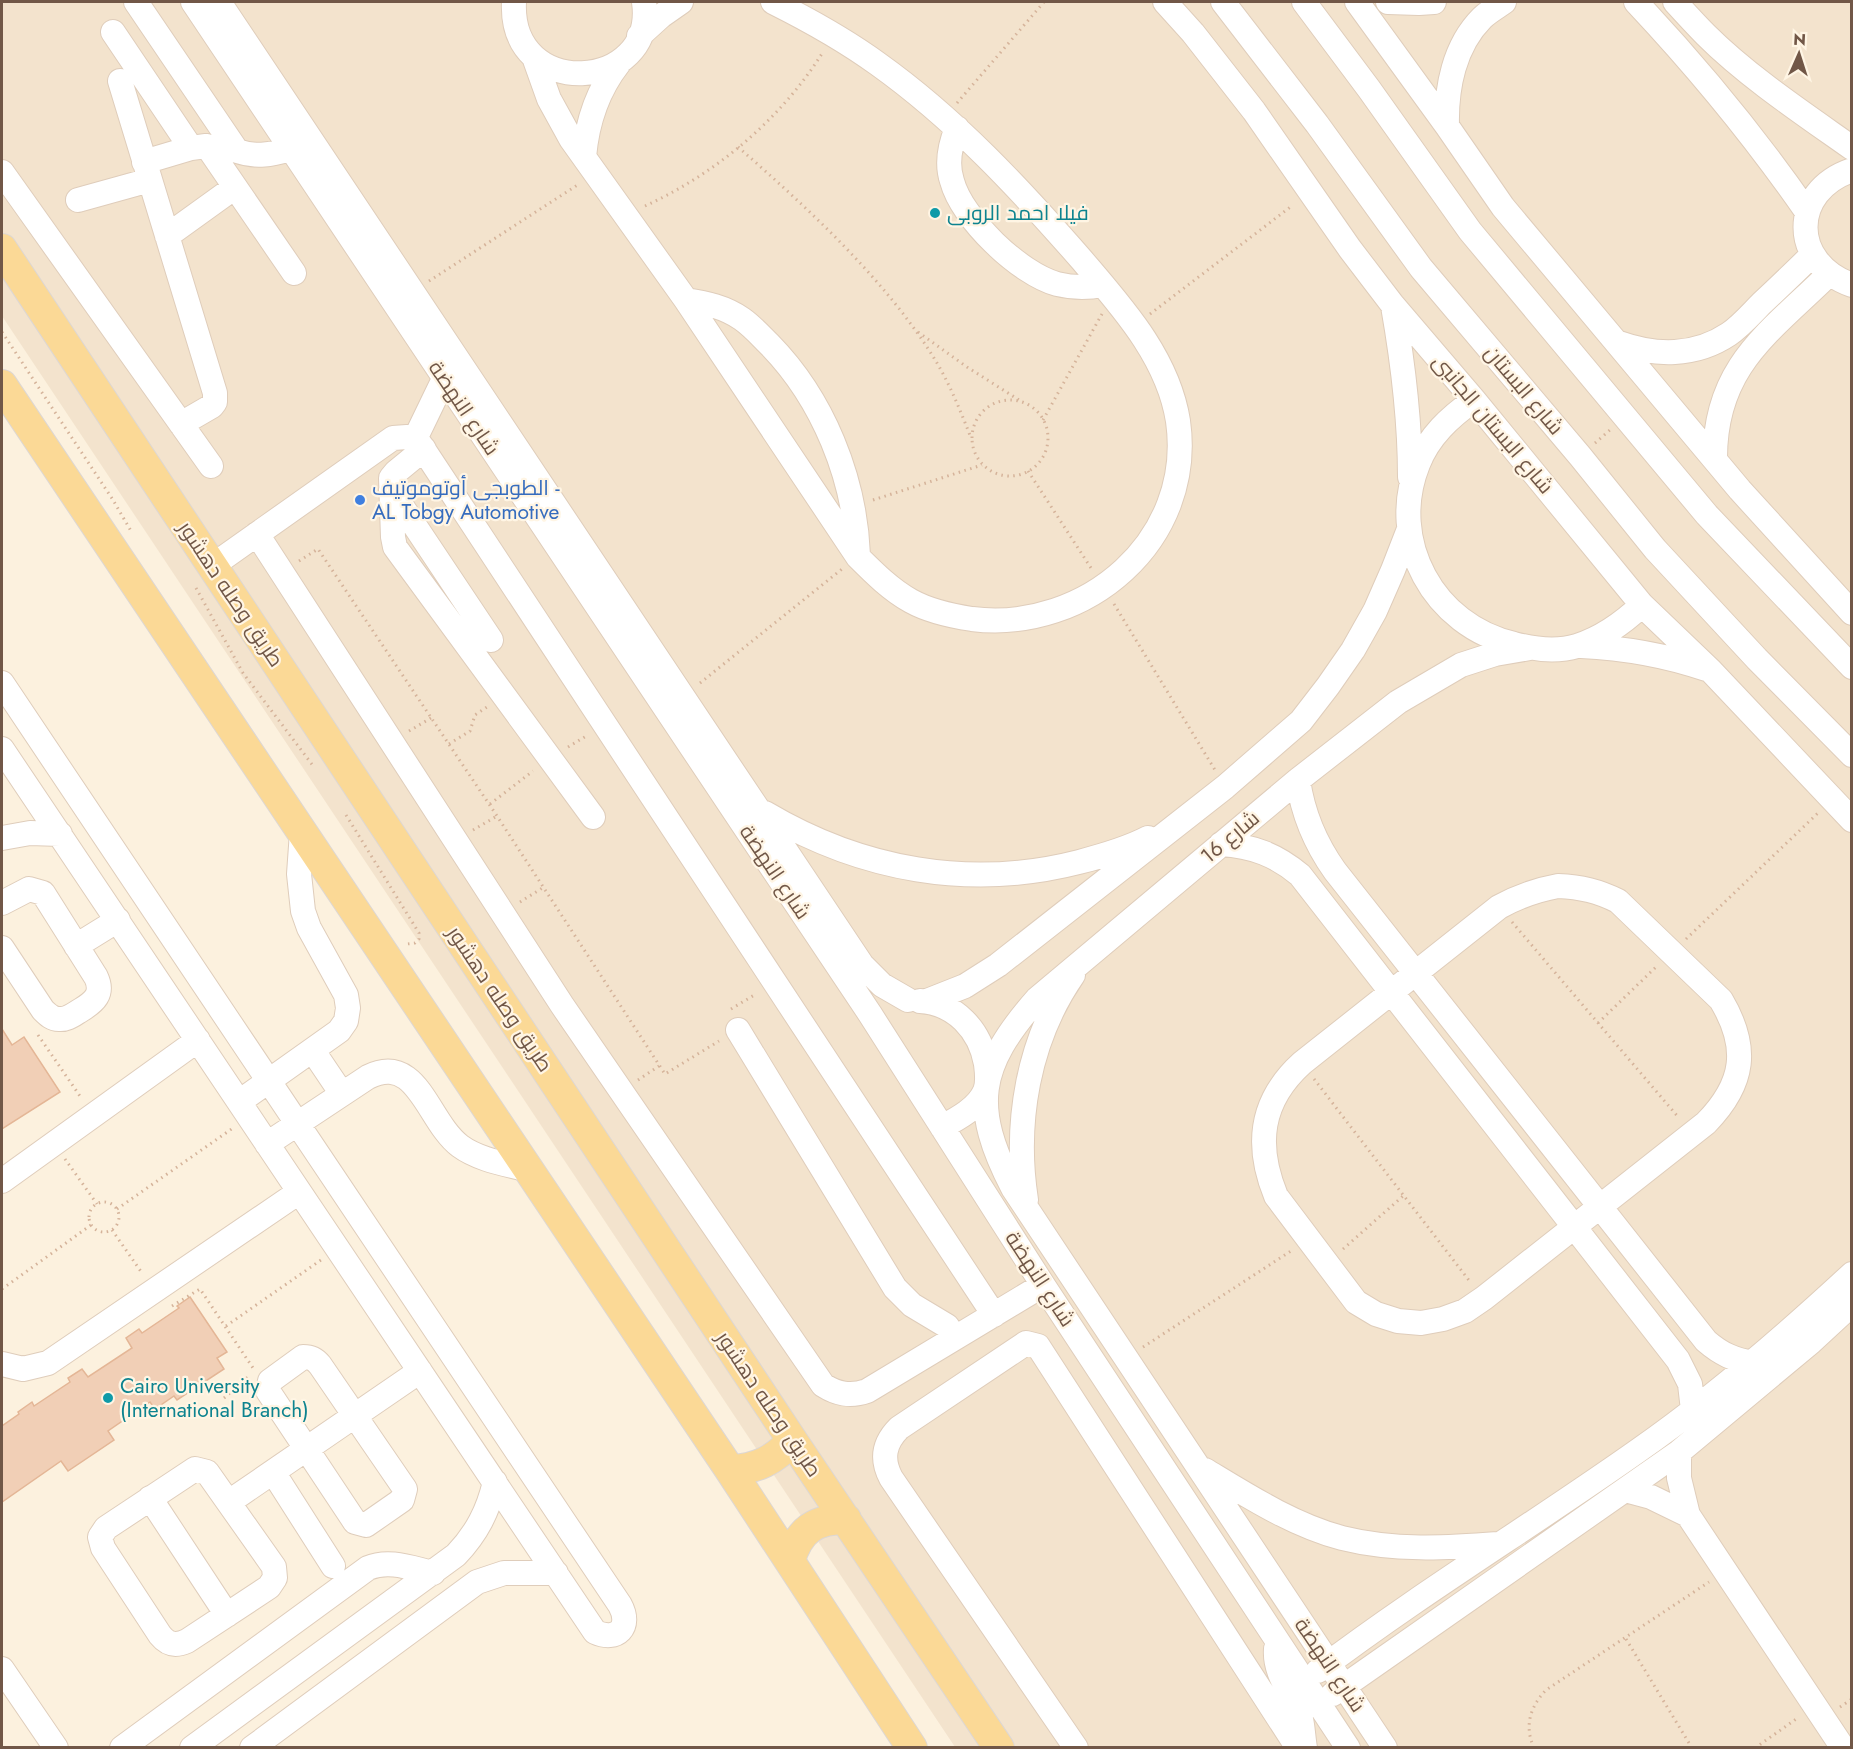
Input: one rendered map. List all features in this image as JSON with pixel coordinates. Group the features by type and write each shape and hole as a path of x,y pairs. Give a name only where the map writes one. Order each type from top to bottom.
{"main road":[{"name":"طريق وصله دهشور","path":"2,249 999,1748"},
{"path":"2,385 730,1470 912,1748"},
{"path":"730,1470 759,1466 777,1455 792,1440"},
{"path":"790,1560 794,1545 803,1533 816,1524 831,1519 846,1519"}],"street":[{"path":"136,2 237,151 254,156 291,149"},
{"name":"شارع النهضة","path":"194,2 291,149 374,255 412,292 684,696 749,814 870,1014 1043,1285 1347,1748"},
{"name":"شارع النهضة","path":"219,2 374,255 444,379 749,814 862,965 882,985 918,1001 943,1006 969,1024 978,1038 987,1068 985,1091 987,1126 1009,1180 1385,1748"},
{"path":"495,2 534,57 554,110 590,165 686,300 858,557 885,583 911,602 942,613 984,620 1009,620 1050,612 1082,600 1104,588 1135,560 1160,525 1175,486 1179,465 1179,433 1174,402 1158,362 1135,326 1107,290 1023,194 951,122 877,63 834,35 773,2"},
{"path":"514,2 515,25 520,37"},
{"path":"639,36 644,22 644,2"},
{"path":"590,165 588,127 604,84 639,36 681,2"},
{"name":"شارع البستان الجانبى","path":"1165,2 1193,33 1247,102 1350,249 1392,304 1474,399 1642,605 1711,671 1851,820"},
{"name":"شارع البستان","path":"1223,2 1317,124 1421,268 1580,456 1655,549 1757,659 1851,755"},
{"path":"1304,2 1470,231 1707,515 1851,668"},
{"path":"1357,2 1503,207 1740,490 1851,613"},
{"path":"1388,2 1434,2"},
{"path":"1447,126 1450,80 1457,57 1482,18 1504,2"},
{"path":"1636,2 1719,94 1807,212"},
{"path":"1675,2 1707,36 1795,107 1851,148"},
{"path":"113,32 199,147 235,187 294,273"},
{"path":"534,57 554,70 578,75 601,71 622,59"},
{"path":"120,81 215,393 215,402 212,406 182,424"},
{"path":"951,122 949,153 951,179 961,203 981,228 1004,250 1042,278 1072,287 1107,290"},
{"path":"78,200 199,147 232,144"},
{"path":"1851,170 1838,174 1824,184 1814,197 1807,212 1806,234 1812,255 1828,274 1851,285"},
{"path":"2,172 211,466"},
{"path":"167,236 235,187"},
{"path":"1470,231 1503,207"},
{"path":"1619,344 1656,353 1694,349 1713,342 1730,333 1812,255"},
{"path":"1715,458 1718,420 1729,384 1738,368 1750,352 1828,274"},
{"path":"686,300 725,309 742,319 776,351 808,394 840,461 853,506 858,557"},
{"path":"1392,304 1406,397 1410,491 1409,529 1418,564 1442,603 1462,622 1494,640 1530,648 1604,647 1658,655 1711,671"},
{"path":"444,379 420,444 391,478 395,547 593,818"},
{"path":"1410,491 1418,464 1432,438 1451,417 1474,399"},
{"path":"212,566 393,438 407,436 420,444 994,1315"},
{"path":"390,488 492,640"},
{"name":"شارع 16","path":"870,1014 888,1005 918,1001 965,986 998,965 1226,787 1301,721 1329,686 1375,611 1394,570 1409,529"},
{"path":"257,534 562,1005 823,1385 848,1395 867,1391 1043,1285"},
{"path":"1576,646 1601,636 1623,623 1642,605"},
{"name":"شارع 16","path":"985,1091 993,1065 1011,1031 1023,1014 1052,984 1298,780 1398,702 1431,681 1461,665 1495,654 1530,648"},
{"path":"2,683 620,1605 626,1615 624,1626 616,1634 605,1636 595,1632 2,749"},
{"path":"1298,780 1304,813 1316,843 1415,974 1706,1341 1723,1354 1754,1363"},
{"path":"749,814 837,849 880,863 924,871 969,875 1013,873 1058,867 1101,856 1143,841 1182,820"},
{"path":"244,1109 268,1082 339,1032 346,1021 348,1008 346,995 309,928 303,911 299,874 302,832"},
{"path":"2,838 30,833 60,834"},
{"path":"1221,844 1256,849 1272,855 1294,870 1311,889 1678,1360 1690,1384 1693,1410"},
{"path":"1579,887 1600,892 1618,902 1721,1000 1732,1020 1738,1042 1739,1064 1733,1086 1722,1106 1692,1134 1483,1299 1465,1311 1443,1319 1420,1323 1398,1321 1376,1314 1356,1302 1276,1196 1263,1154 1264,1132 1277,1091 1302,1063 1499,907 1517,897 1548,888 1579,887"},
{"path":"2,903 24,890 39,891 47,897 99,984 96,1000 65,1019 49,1016 2,948"},
{"path":"76,946 118,920"},
{"path":"1027,1208 1022,1138 1024,1103 1029,1076 1039,1043 1053,1010 1085,958"},
{"path":"738,1030 895,1288 912,1305 940,1321 955,1338"},
{"path":"2,1181 198,1040"},
{"path":"313,1051 342,1094"},
{"path":"267,1144 342,1094 376,1073 385,1071 403,1075 417,1087 439,1124 461,1147 475,1155 529,1170"},
{"path":"942,1127 971,1108 985,1091"},
{"path":"2,1364 23,1369 48,1363 163,1299 299,1192"},
{"path":"1319,1704 1679,1452 1803,1334 1851,1274"},
{"path":"1304,1682 1501,1543 1639,1450 1754,1363 1849,1310"},
{"path":"1076,1748 886,1468 886,1446 891,1436 899,1428 1026,1343 1038,1346 1298,1748"},
{"path":"303,1357 316,1360 355,1416 405,1489 402,1500 398,1504 366,1525 355,1522 306,1449 268,1391 270,1381 303,1357"},
{"path":"229,1502 420,1371"},
{"path":"1639,1450 1654,1469"},
{"path":"1679,1452 1679,1478 1688,1515 1843,1748"},
{"path":"1198,1466 1267,1507 1341,1538 1380,1545 1420,1548 1501,1543"},
{"path":"195,1469 207,1472 229,1502 276,1572 273,1583 180,1644 165,1641 103,1548 99,1537 102,1532 150,1498 195,1469"},
{"path":"273,1472 333,1566"},
{"path":"192,1748 456,1555 476,1532 489,1505 495,1482"},
{"path":"1625,1490 1651,1497 1688,1515"},
{"path":"150,1498 226,1615"},
{"path":"122,1748 368,1568 384,1563 433,1573"},
{"path":"252,1748 477,1582 504,1573 556,1573"},
{"path":"1277,1641 1275,1659 1286,1689 1300,1715 1305,1748"},
{"path":"2,1670 56,1748"}],"path":[{"path":"951,122 1044,2"},
{"path":"626,215 685,185 738,147 781,106 818,60 834,35"},
{"path":"738,147 785,188 829,232 871,277 914,329 947,381 971,438 972,447 982,465 1004,475 1012,476 1028,471 1040,460 1047,445 1046,428 1038,412 967,367 914,329"},
{"path":"412,292 590,165"},
{"path":"1135,326 1310,192"},
{"path":"1043,420 1107,290"},
{"path":"971,438 973,428 983,410 1001,401 1021,401"},
{"path":"1580,456 1625,417"},
{"path":"853,506 982,465"},
{"path":"1028,471 1104,588 1226,787"},
{"path":"283,572 318,549 490,804 665,1074 738,1030 726,1012 775,982"},
{"path":"684,696 858,557"},
{"path":"449,744 470,730 475,715 504,695"},
{"path":"392,742 431,718"},
{"path":"490,804 550,758 605,724"},
{"path":"1598,1023 1832,800"},
{"path":"456,840 497,816"},
{"path":"503,913 544,887"},
{"path":"1499,907 1692,1134"},
{"path":"43,1010 29,1020 85,1104"},
{"path":"1302,1063 1483,1299"},
{"path":"117,1209 244,1109"},
{"path":"54,1143 97,1204"},
{"path":"1326,1264 1403,1196"},
{"path":"108,1203 117,1209 119,1221 112,1230 101,1232 92,1225 90,1213 97,1204 108,1203"},
{"path":"2,1289 92,1225"},
{"path":"112,1230 163,1299 200,1289 226,1326 255,1371 224,1398"},
{"path":"1126,1358 1308,1240"},
{"path":"226,1326 338,1248"},
{"path":"1534,1748 1528,1726 1530,1712 1536,1700 1546,1690 1726,1571"},
{"path":"1625,1638 1692,1748"},
{"path":"1755,1748 1815,1706"}],"shaded area":[{"path":"2,2 1851,2 1851,1747 955,1747 2,316"}],"building":[{"path":"2,1029 12,1045 24,1037 60,1092 2,1129"},
{"name":"Cairo University (International Branch)","path":"190,1297 227,1352 217,1358 224,1369 177,1400 174,1396 155,1409 150,1402 108,1431 114,1440 68,1471 61,1461 2,1502 2,1426 32,1402 34,1406 70,1382 68,1378 82,1369 88,1377 132,1348 126,1338 139,1329 142,1333 179,1308 177,1306"}],"place":[{"name":"فيلا احمد الروبى","path":"935,213"},
{"name":"الطوبجى أوتوموتيف - AL Tobgy Automotive","path":"360,500"},
{"name":"Cairo University (International Branch)","path":"108,1398"}]}
